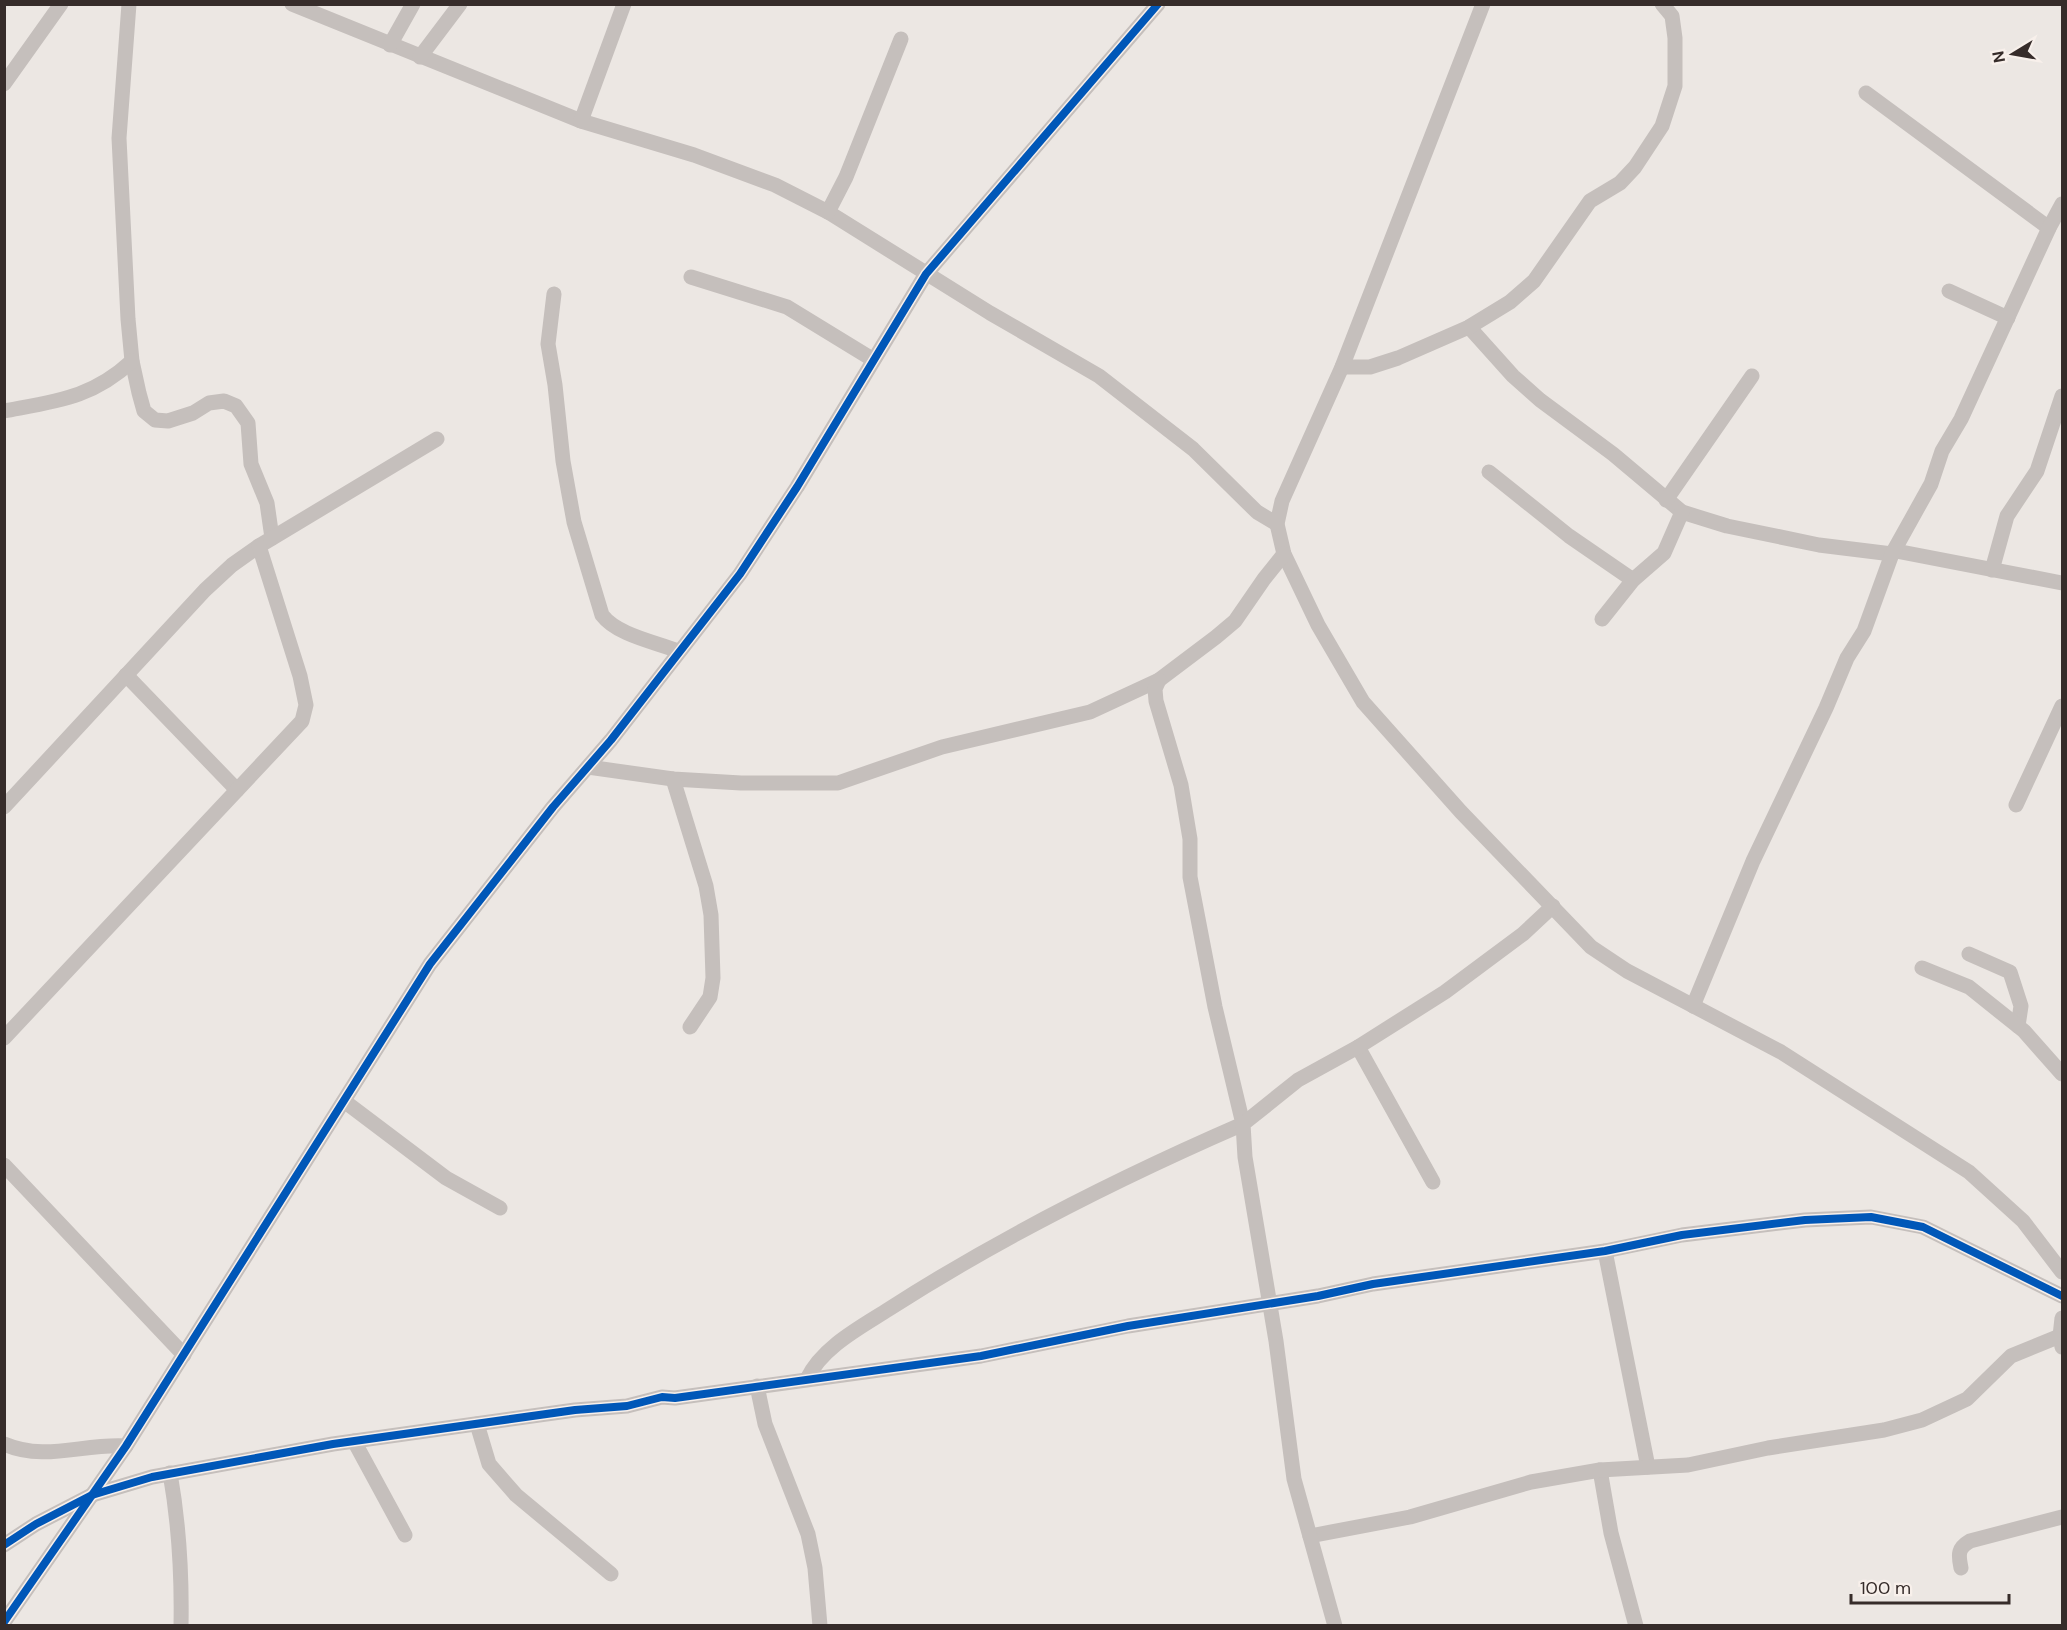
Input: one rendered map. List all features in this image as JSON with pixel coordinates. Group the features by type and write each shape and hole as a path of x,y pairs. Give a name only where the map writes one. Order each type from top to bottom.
{"street":[{"path":"4,84 61,4"},
{"path":"4,1038 302,721 306,705 265,542 267,503 251,464 248,423 236,406 224,401 209,403 193,413 168,421 155,420 144,411 132,361 119,138 129,4"},
{"path":"292,4 581,121 775,185 828,212 926,274 1099,376 1184,441 1257,512 1277,524"},
{"path":"390,45 413,4"},
{"path":"420,57 460,4"},
{"path":"581,121 624,4"},
{"path":"4,1622 126,1446 430,964 740,574 797,487 872,359 926,274 1158,4"},
{"path":"1483,4 1342,367 1282,501 1277,524 1284,555 1318,625 1363,702 1461,812 1591,947 1627,970 1781,1052 1969,1172 2023,1221 2062,1272"},
{"path":"1342,367 1370,367 1469,327 1510,302 1534,281 1572,228 1581,210 1590,201 1620,183 1635,167 1662,126 1675,86 1675,38 1672,16 1662,4"},
{"path":"828,212 846,177 901,39"},
{"path":"1866,93 2049,228"},
{"path":"1693,1006 1753,861 1826,708 1834,686 1864,631 1894,552 1931,484 1942,452 1961,419 2062,204"},
{"path":"691,277 794,310 872,359"},
{"path":"1949,291 2008,318"},
{"path":"554,294 548,344 563,461 574,522 602,615 607,621 625,631 678,651"},
{"path":"1469,327 1514,376 1540,400 1613,454 1682,512 1728,526 1819,545 1894,552 2062,583"},
{"path":"4,411 87,393 111,381 132,361"},
{"path":"1666,500 1752,376"},
{"path":"1992,570 2007,516 2037,471 2062,396"},
{"path":"4,807 205,590 232,565 265,542 437,439"},
{"path":"1489,472 1569,536 1633,579"},
{"path":"1602,619 1633,579 1664,553 1682,512"},
{"path":"588,767 673,778 741,783 838,783 942,747 1090,712 1158,680 1235,621 1263,579 1284,555"},
{"path":"126,675 237,790"},
{"path":"1158,680 1155,689 1156,701 1181,785 1190,839 1190,877 1215,1007 1243,1124 1245,1157 1294,1479 1335,1626"},
{"path":"2016,805 2062,706"},
{"path":"673,778 706,886 711,915 713,978 710,997 690,1027"},
{"path":"807,1378 821,1358 851,1334 989,1248 1145,1167 1243,1124 1298,1080 1359,1047 1445,992 1523,933 1553,906"},
{"path":"1969,954 2010,972 2021,1006 2018,1026"},
{"path":"1922,968 1969,987 2018,1026 2062,1074"},
{"path":"1359,1047 1433,1182"},
{"path":"344,1101 446,1178 500,1208"},
{"path":"4,1165 184,1355"},
{"path":"4,1545 36,1524 92,1496 170,1473 354,1441 575,1410 627,1406 662,1397 675,1398 807,1378 981,1356 1128,1326 1373,1284 1605,1251 1683,1235 1764,1224 1871,1217 1923,1227 2062,1296"},
{"path":"1605,1251 1648,1467"},
{"path":"1310,1536 1348,1527 1378,1524 1498,1490 1600,1470 1688,1465 1768,1448 1884,1431 1922,1420 1967,1400 2011,1356 2061,1342 2062,1318"},
{"path":"757,1386 765,1424 808,1534 815,1568 820,1626"},
{"path":"477,1424 489,1464 516,1496 611,1575"},
{"path":"354,1441 405,1535"},
{"path":"4,1444 33,1454 105,1445 126,1446"},
{"path":"1600,1470 1611,1533 1635,1626"},
{"path":"170,1473 178,1518 182,1576 181,1626"},
{"path":"1961,1568 1958,1554 1961,1546 1970,1541 2062,1517"}],"cycle path":[{"path":"4,1622 126,1446 430,964 553,807 611,740 740,574 797,487 926,274 1158,4"},
{"path":"4,1545 36,1524 92,1495 152,1477 333,1444 575,1410 627,1406 662,1397 675,1398 981,1356 1128,1326 1318,1296 1373,1284 1605,1251 1682,1235 1805,1220 1871,1217 1923,1227 2062,1296"}]}
